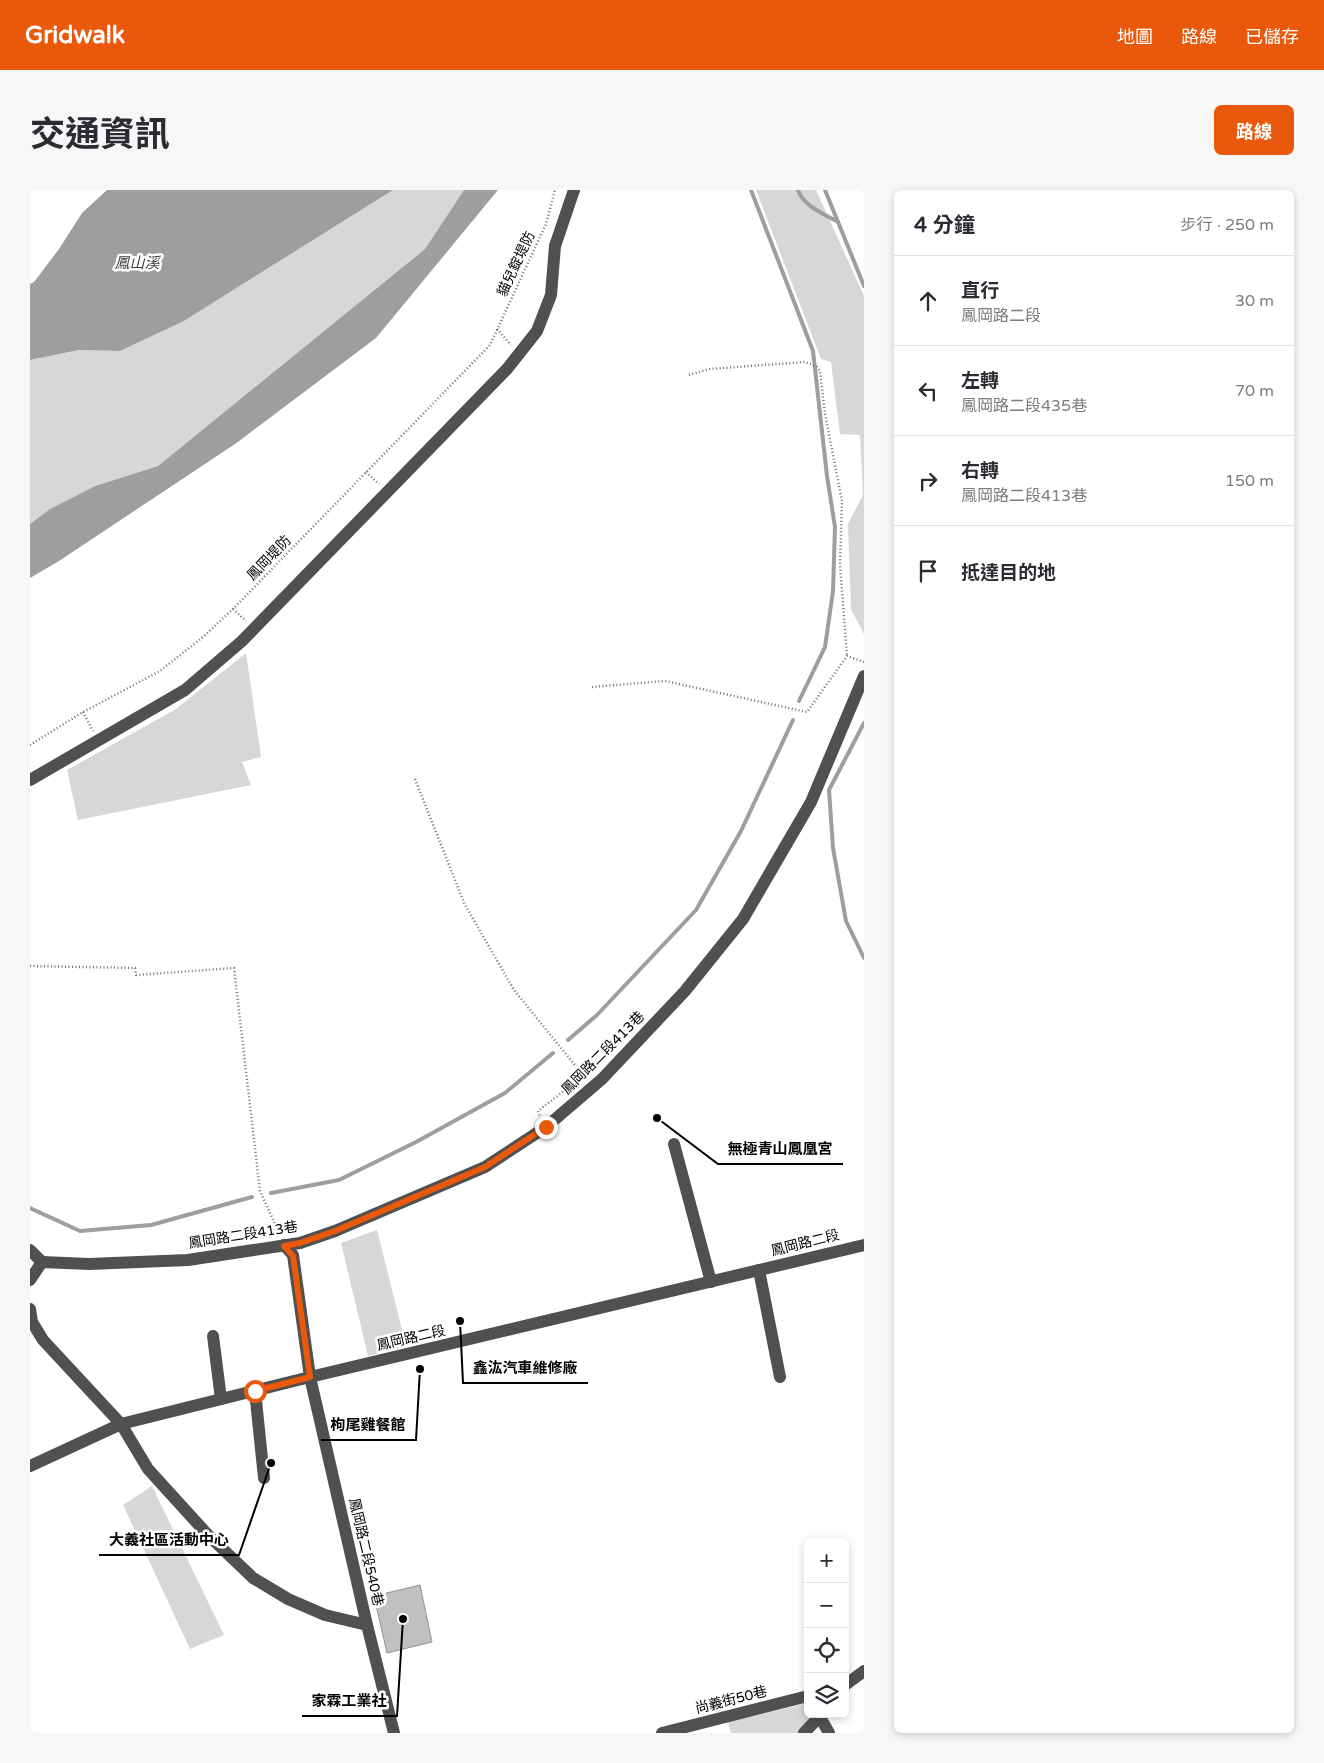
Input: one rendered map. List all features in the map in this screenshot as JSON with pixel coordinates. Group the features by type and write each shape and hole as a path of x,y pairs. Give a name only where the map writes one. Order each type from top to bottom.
{"street":[{"path":"30,780 185,690 254,629 507,369 536,331 551,295 556,246 574,190"},
{"name":"鳳岡路二段413巷","path":"42,1262 89,1264 188,1260 300,1243 335,1231 485,1167 546,1127 577,1102 615,1066 685,991 744,920 811,802 864,676"},
{"path":"674,1144 711,1282"},
{"name":"鳳岡路二段","path":"30,1466 121,1424 864,1244"},
{"name":"鳳岡路二段540巷","path":"284,1246 293,1256 310,1377 394,1733"},
{"path":"30,1250 42,1262 30,1280"},
{"path":"759,1270 780,1378"},
{"path":"30,1310 32,1322 43,1340 121,1424 148,1469 208,1535 253,1578 288,1599 325,1615 367,1625"},
{"path":"214,1336 221,1399"},
{"path":"255,1391 264,1478"},
{"path":"849,1683 864,1671"},
{"name":"尚義街50巷","path":"662,1733 804,1697"},
{"path":"804,1733 819,1718"},
{"path":"822,1718 830,1733"}],"path":[{"name":"貓兒錠堤防","path":"490,345 546,224 555,190"},
{"path":"497,329 519,353"},
{"name":"鳳岡堤防","path":"30,745 83,712 160,671 203,637 233,609 490,345"},
{"path":"592,687 665,681 807,712 846,656 840,565 842,501 825,414 820,371 816,366 805,362 709,369 689,375"},
{"path":"366,472 388,492"},
{"path":"233,609 254,629"},
{"path":"846,656 864,662"},
{"path":"83,712 98,741"},
{"path":"415,779 465,905 514,990 578,1069 573,1084 538,1111 546,1127"},
{"path":"30,966 136,968 136,975 234,968 260,1191 284,1246"}],"shaded area":[{"path":"393,190 464,190 425,249 158,466 95,486 50,509 30,524 30,360 79,350 120,351 184,321"},
{"path":"756,190 816,190 864,296 864,634 851,609 848,524 863,495 860,435 840,434 831,362 821,359"},
{"path":"246,653 261,757 242,762 251,785 78,820 67,770 176,709"},
{"path":"377,1230 406,1346 368,1356 341,1243"},
{"path":"152,1486 224,1635 190,1649 123,1505"},
{"path":"804,1704 804,1718 812,1718 799,1733 731,1733 728,1722"}],"water":[{"name":"鳳山溪","path":"107,190 393,190 184,321 120,351 79,350 30,360 30,284 34,282 59,249 82,213"},
{"path":"464,190 498,190 376,338 235,444 59,561 30,578 30,524 50,509 95,486 158,466 425,249"}],"building":[{"path":"420,1585 432,1642 387,1653 374,1596"}],"waterway":[{"path":"751,190 813,351 827,476 835,527 833,591 825,647 799,701"},
{"path":"798,190 804,201 838,222"},
{"path":"825,190 864,286"},
{"path":"568,1040 597,1015 696,910 741,831 793,720"},
{"path":"864,723 829,790 833,848 846,921 864,958"},
{"path":"271,1193 339,1180 416,1142 505,1093 553,1053"},
{"path":"30,1208 80,1231 151,1225 252,1197"}],"place":[{"name":"無極青山鳳凰宮","path":"657,1118"},
{"name":"鑫汯汽車維修廠","path":"460,1321"},
{"name":"枸尾雞餐館","path":"420,1369"},
{"name":"大義社區活動中心","path":"271,1463"},
{"name":"家霖工業社","path":"403,1619"}],"route":[{"path":"255,1391 310,1377 293,1256 284,1246 300,1243 335,1231 485,1167 546,1127"}]}
